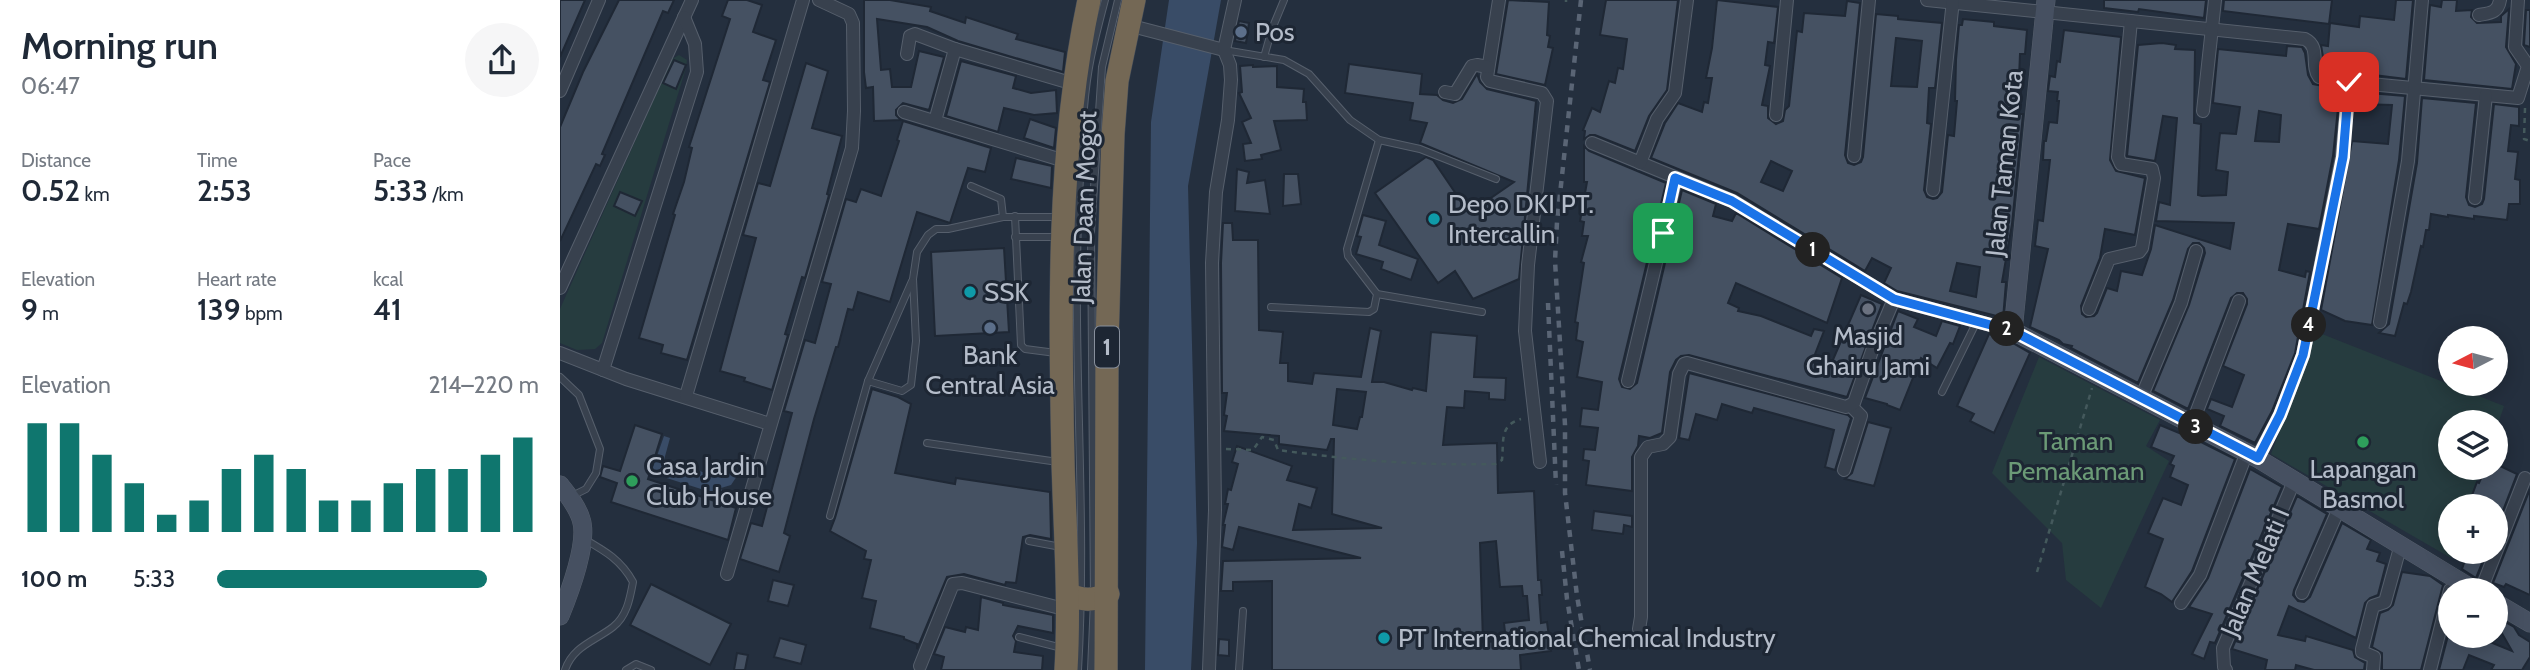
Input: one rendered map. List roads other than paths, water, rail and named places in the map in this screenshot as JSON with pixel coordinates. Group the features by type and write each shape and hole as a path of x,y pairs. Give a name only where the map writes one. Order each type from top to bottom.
{"highway":[{"name":"Jalan Daan Mogot","path":"1089,0 1074,84 1063,227 1063,461 1066,547 1082,619 1106,670"},
{"name":"Jalan Daan Mogot","path":"1082,619 1107,344 1117,81 1136,27 1134,0"}],"street":[{"path":"560,91 599,0"},
{"path":"560,288 692,0"},
{"path":"686,396 803,0"},
{"path":"727,574 853,139 853,23 849,14 820,0"},
{"path":"1220,50 1235,0"},
{"path":"1499,0 1487,77 1490,81 1542,93 1547,101 1528,264 1525,331 1540,462"},
{"path":"1640,163 1657,119 1675,93 1687,0"},
{"path":"1776,115 1787,0"},
{"path":"1854,156 1869,0"},
{"path":"1927,0 2046,6 2131,21 2305,39 2315,48 2317,75 2349,82 2518,98 2528,66 2515,47 2518,0"},
{"path":"2203,111 2215,0"},
{"path":"2380,322 2408,161 2422,0"},
{"path":"2479,15 2495,11 2500,0"},
{"path":"1933,190 1953,1"},
{"name":"Jalan Taman Kota","path":"2013,331 2046,6"},
{"path":"603,370 697,72 695,44 684,17"},
{"path":"2089,309 2109,259 2142,248 2154,178 2152,169 2121,164 2118,157 2131,21"},
{"path":"1136,27 1220,50 1230,65 1228,120 1216,192 1213,230 1215,510 1209,670"},
{"path":"907,54 910,36 913,34 1074,84"},
{"path":"935,121 955,49"},
{"path":"1445,92 1455,94 1472,66 1488,67"},
{"path":"2181,603 2200,575 2252,455 2280,415 2303,355 2343,157 2349,82"},
{"path":"2476,198 2486,95"},
{"path":"904,111 1068,162"},
{"path":"1592,143 1732,201 1894,299 2013,331 2252,455 2401,544 2441,578"},
{"path":"1628,381 1675,178"},
{"path":"2141,398 2181,303 2196,251"},
{"path":"1639,629 1642,617 1641,457 1648,447 1663,444 1670,437 1679,374 1684,364 1846,407 1851,406 1894,299"},
{"path":"2192,424 2239,301"},
{"path":"560,353 603,370 770,424"},
{"path":"1844,470 1861,416 1851,406"},
{"path":"2486,578 2525,478"},
{"name":"Jalan Melati I","path":"2225,669 2223,648 2295,480"},
{"path":"560,616 582,538 582,521 564,491"},
{"path":"2302,593 2340,506"},
{"path":"2373,670 2374,657 2362,652 2362,649 2373,606 2385,602 2401,544"},
{"path":"920,666 953,584 962,583 1082,619"},
{"path":"2508,610 2530,623"},
{"path":"2430,670 2438,638"}],"lane":[{"path":"1091,670 1082,619 1075,328 1076,233 1084,114 1091,58 1104,0"},
{"path":"1078,670 1082,619 1091,232 1102,67 1118,0"},
{"path":"1264,57 1284,0"},
{"path":"1220,50 1284,60 1308,74 1350,120 1379,139 1420,149 1496,179"},
{"path":"1379,139 1347,248 1348,256 1377,294 1482,312"},
{"path":"971,186 1001,199 1003,217"},
{"path":"1015,216 1021,345 1025,349 1062,354"},
{"path":"868,381 902,391 911,385 916,341 913,279 917,252 928,235 936,229 1015,216 1063,227"},
{"path":"1015,237 1063,227"},
{"path":"830,516 868,381 913,279"},
{"path":"1271,307 1368,312 1374,309 1377,294"},
{"path":"1942,392 1977,321"},
{"path":"560,377 579,395 600,449 596,473 586,489 564,491"},
{"path":"927,443 1050,462 1063,461"},
{"path":"565,670 568,660 587,642 615,626 628,607 633,582 626,569 610,553 582,538"},
{"path":"1028,541 1066,547"},
{"path":"1239,670 1243,611"},
{"path":"1019,637 1082,619"},
{"path":"626,670 636,664 651,670"}],"water":[{"path":"1169,0 1221,0 1188,186 1197,543 1191,670 1145,670 1151,122"},
{"path":"664,436 670,438 664,460 709,474 719,462 737,476 731,485 721,488 725,498 722,503 702,495 701,489 651,473"}],"railway":[{"path":"1581,0 1555,261 1565,425 1565,493 1577,596 1590,670"},
{"path":"1548,303 1556,485"},
{"path":"1562,551 1579,670"}],"place":[{"name":"Pos","path":"1241,32"},
{"name":"Depo DKI PT. Intercallin","path":"1434,219"},
{"name":"SSK","path":"970,292"},
{"name":"Masjid Ghairu Jami","path":"1868,309"},
{"name":"Bank Central Asia","path":"990,328"},
{"name":"Lapangan Basmol","path":"2363,442"},
{"name":"Casa Jardin Club House","path":"632,481"},
{"name":"PT International Chemical Industry","path":"1384,638"}],"park label":[{"name":"Taman Pemakaman","path":"2076,456"}]}
